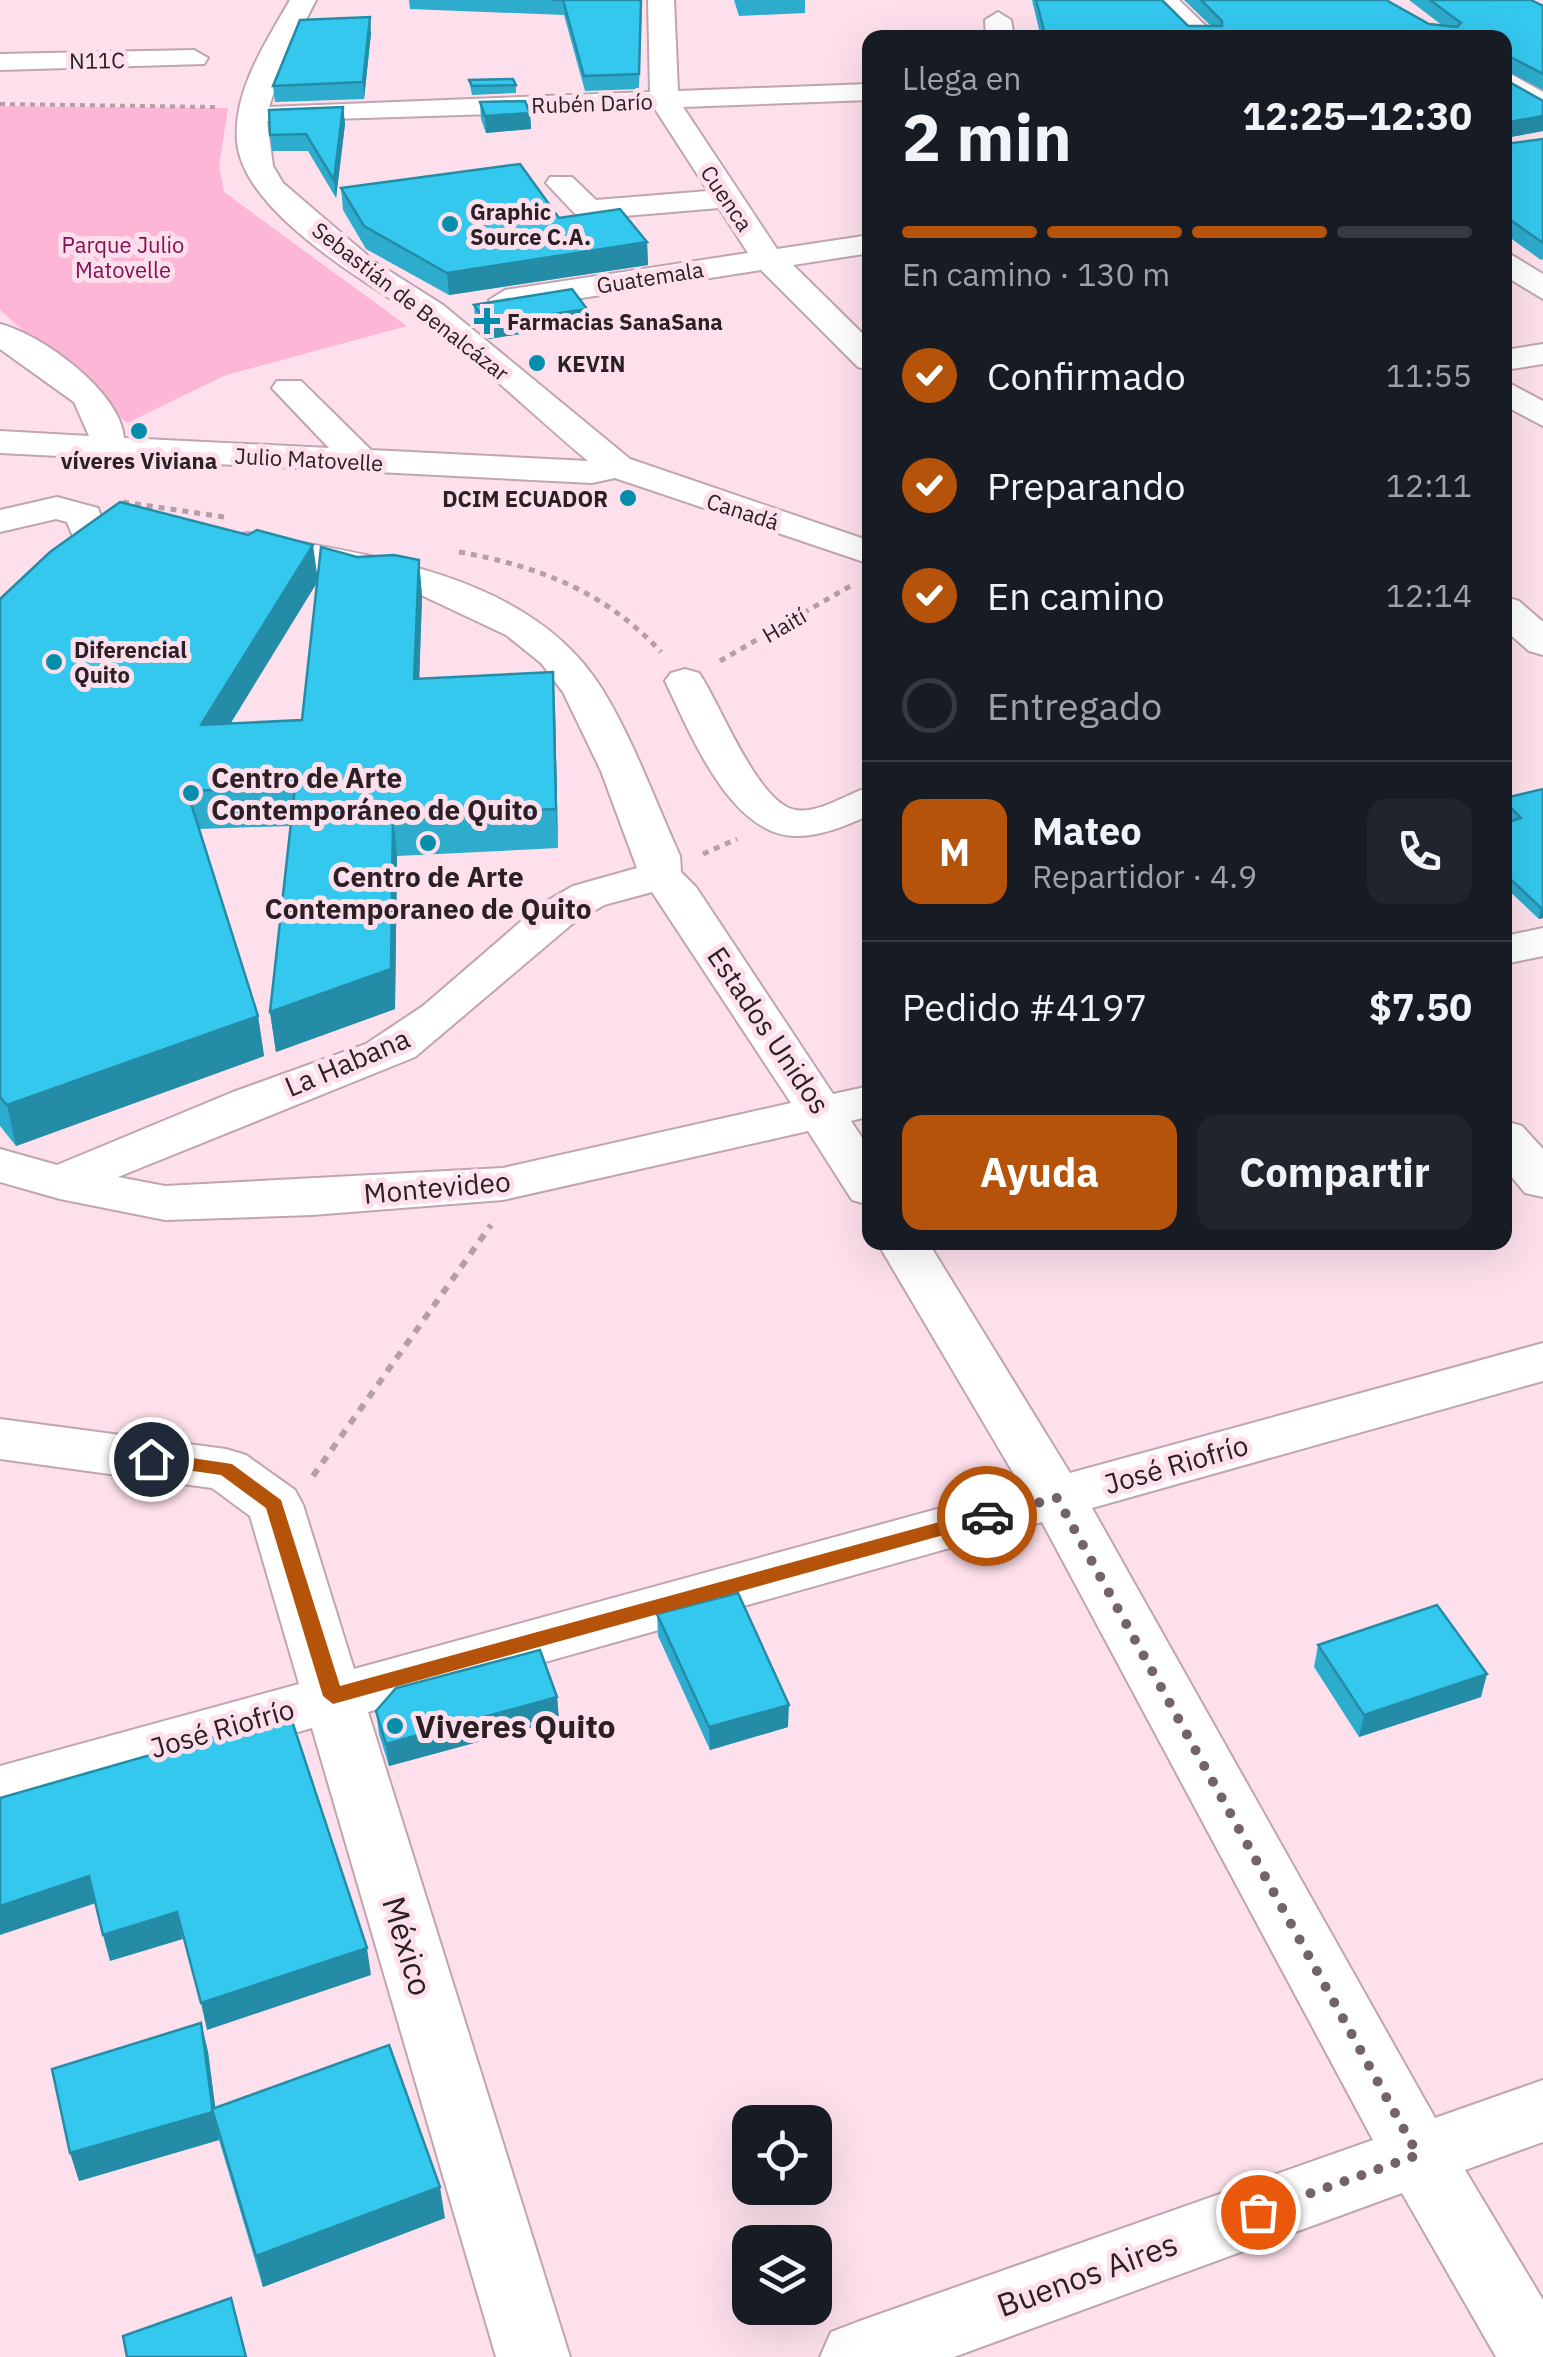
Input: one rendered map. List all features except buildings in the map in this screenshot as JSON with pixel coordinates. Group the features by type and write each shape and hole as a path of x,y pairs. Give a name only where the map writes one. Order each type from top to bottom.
{"street":[{"name":"Sebastián de Benalcázar","path":"303,0 240,111 259,174 364,269 459,308 617,467"},
{"path":"661,0 664,100"},
{"path":"1164,0 1197,30"},
{"name":"N11C","path":"0,62 194,58"},
{"path":"1512,84 1543,104"},
{"name":"Rubén Darío","path":"240,111 862,92"},
{"name":"Cuenca","path":"664,100 768,259 862,352"},
{"path":"562,183 588,210 727,198"},
{"name":"Guatemala","path":"459,308 862,245"},
{"path":"1512,266 1543,289"},
{"path":"0,334 94,400 109,430 107,448"},
{"path":"1512,359 1543,354"},
{"path":"288,388 362,462"},
{"path":"1512,396 1543,416"},
{"name":"Julio Matovelle","path":"0,442 592,472 617,467"},
{"name":"Canadá","path":"617,467 861,569"},
{"path":"0,521 56,508 86,516 73,544 128,521"},
{"path":"218,538 440,585 535,638 560,659 582,688 658,856 678,868"},
{"path":"1512,615 1543,643"},
{"path":"699,673 762,828 802,822 862,803"},
{"name":"Estados Unidos","path":"678,868 674,887 847,1107 862,1160"},
{"name":"La Habana","path":"60,1183 189,1125 408,1042 512,949 592,891 678,868"},
{"path":"1512,949 1543,942"},
{"name":"Montevideo","path":"0,1164 60,1183 165,1202 503,1184 847,1107"},
{"path":"1512,1146 1543,1181"},
{"path":"907,1250 1057,1498 1418,2155 1536,2357"},
{"name":"José Riofrío","path":"0,1791 1543,1362"},
{"name":"México","path":"0,1439 226,1469 274,1504 296,1510 333,1696 532,2357"},
{"name":"Buenos Aires","path":"856,2357 1543,2111"}],"path":[{"path":"0,104 240,111"},
{"name":"Haití","path":"699,673 861,569"},
{"path":"678,868 762,828"},
{"path":"296,1510 503,1208"}],"green space":[{"name":"Parque Julio Matovelle","path":"0,106 228,108 219,166 224,192 407,326 226,375 127,423 0,310"}],"way so far":[{"path":"987,1516 1057,1498 1418,2155 1258,2212"}],"place":[{"name":"Graphic Source C.A.","path":"450,224"},
{"name":"Farmacias SanaSana","path":"487,321"},
{"name":"KEVIN","path":"537,363"},
{"name":"víveres Viviana","path":"139,431"},
{"name":"DCIM ECUADOR","path":"628,498"},
{"name":"Diferencial Quito","path":"54,662"},
{"name":"Centro de Arte Contemporáneo de Quito","path":"191,793"},
{"name":"Centro de Arte Contemporaneo de Quito","path":"428,843"},
{"name":"Viveres Quito","path":"395,1726"}],"route":[{"path":"151,1459 226,1469 274,1504 287,1534 333,1696 987,1516"}]}
